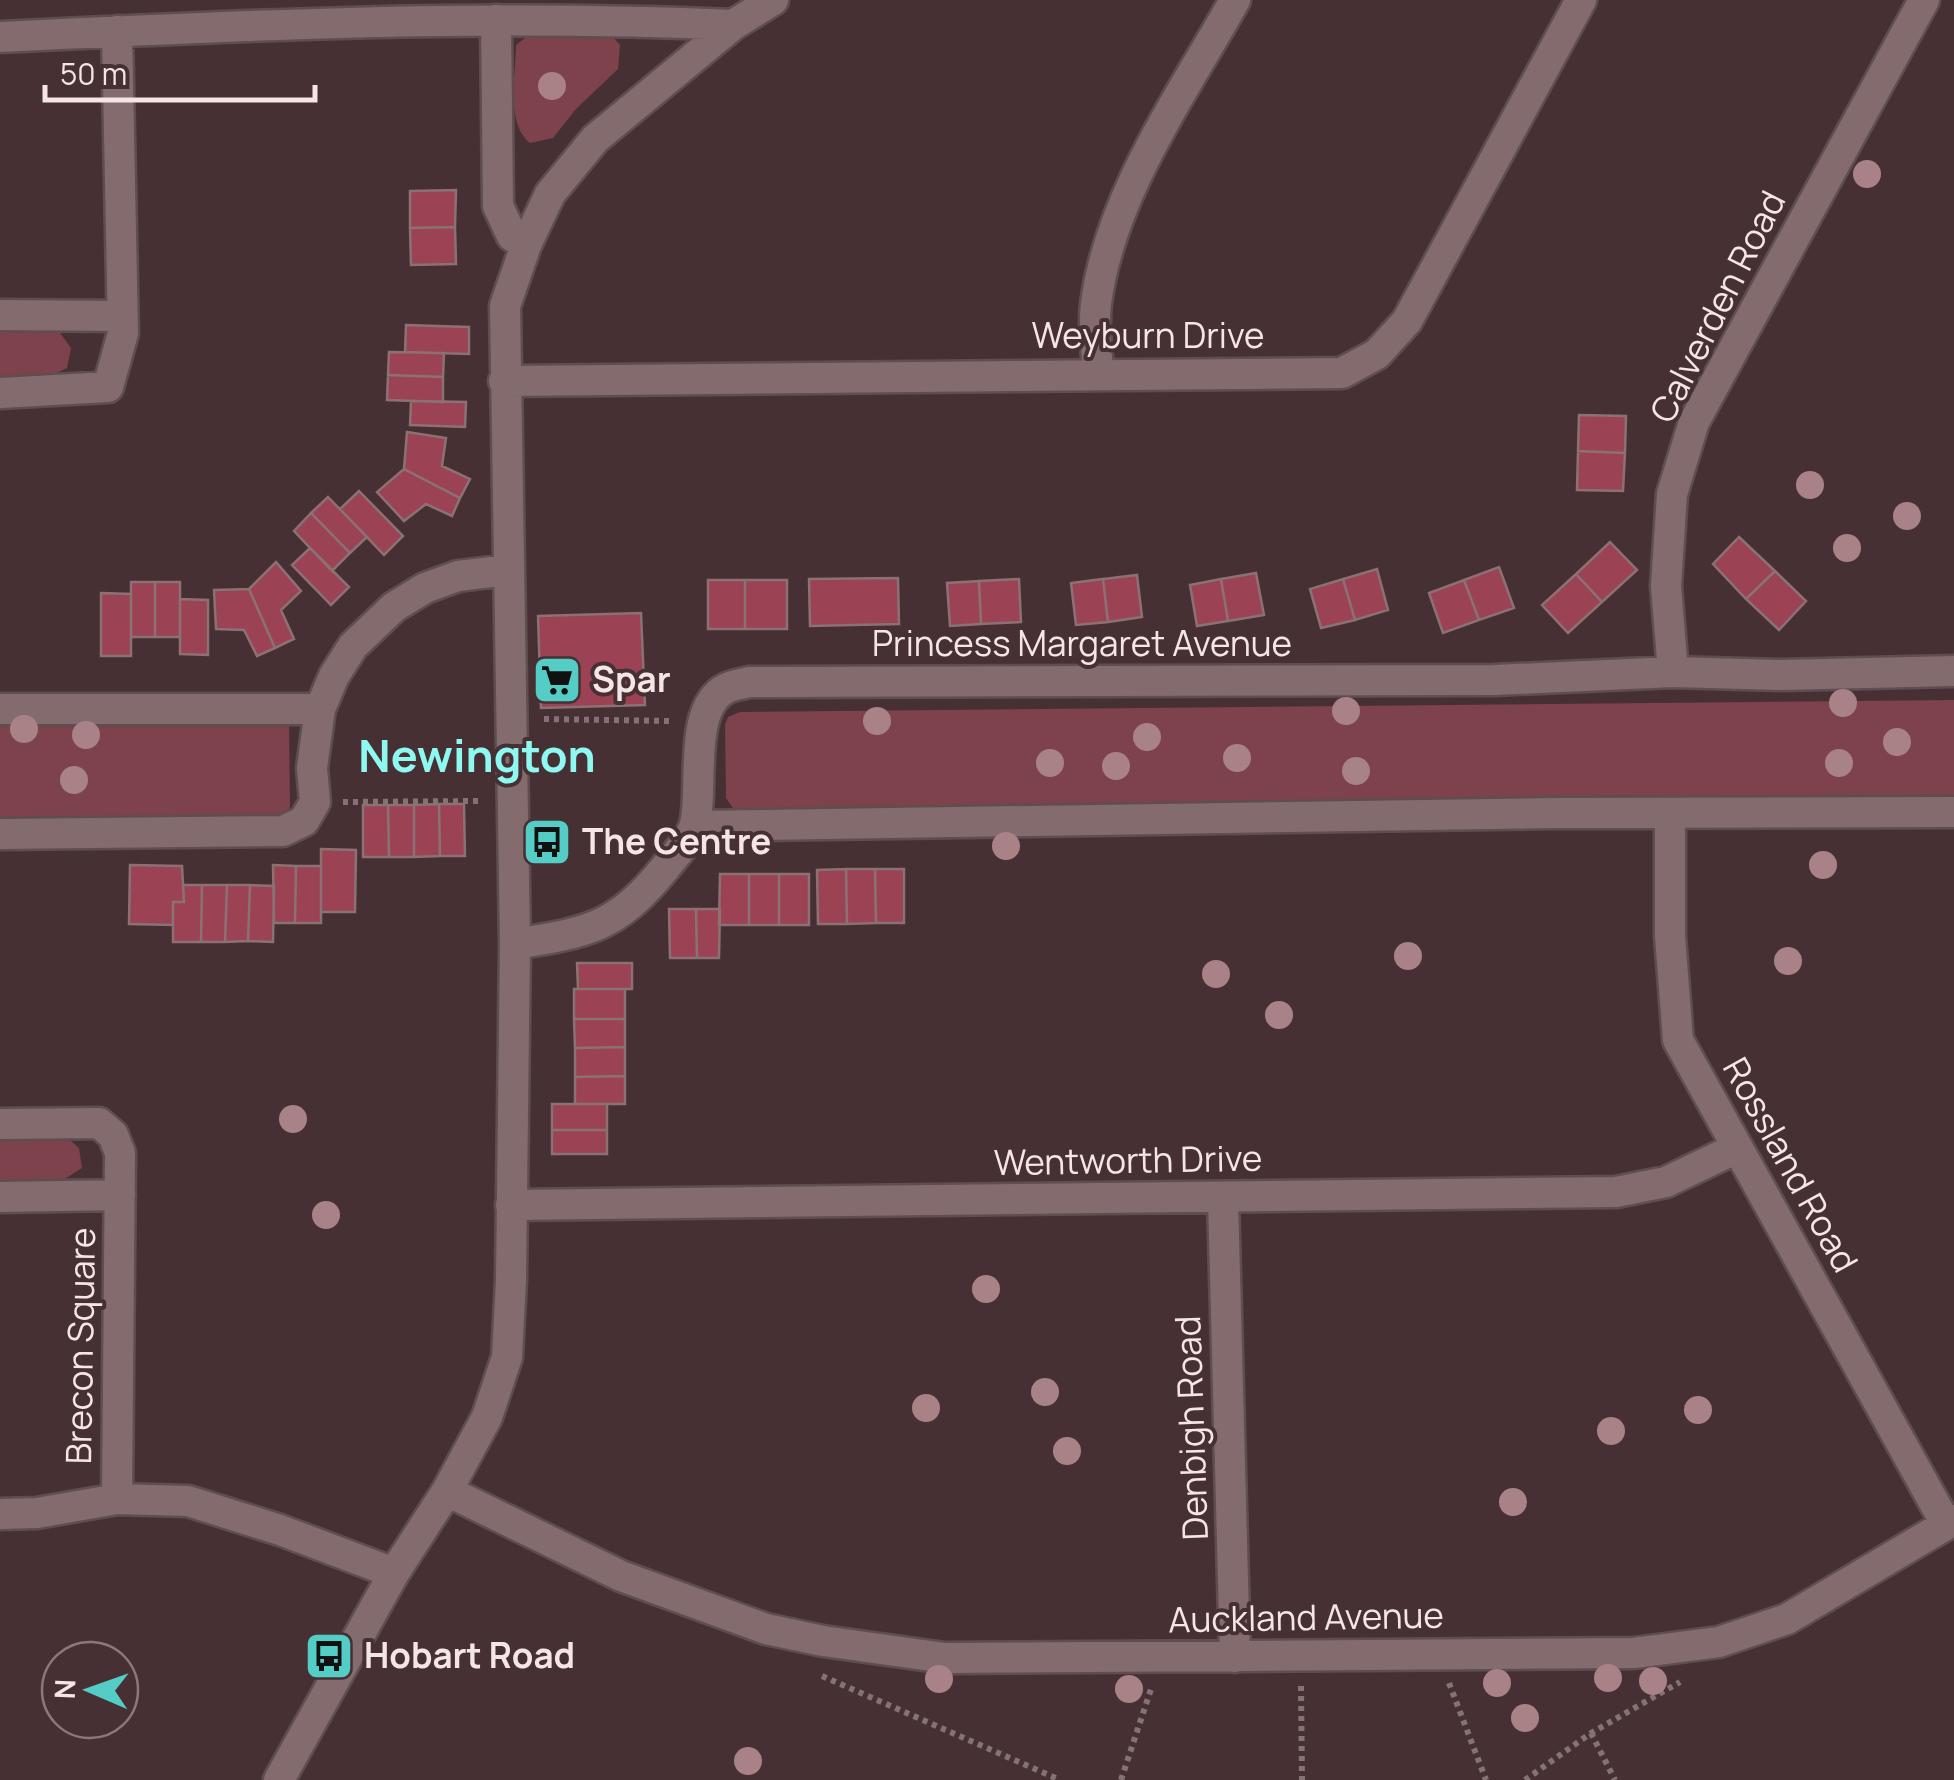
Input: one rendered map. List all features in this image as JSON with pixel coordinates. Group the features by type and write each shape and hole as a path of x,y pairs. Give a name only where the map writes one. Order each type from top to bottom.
{"street":[{"path":"279,1780 394,1573 447,1491 486,1417 507,1357 514,944 505,306 526,245 550,194 596,139 733,25 773,0"},
{"path":"1098,373 1095,306 1108,248 1132,185 1235,0"},
{"name":"Weyburn Drive","path":"504,381 1342,372 1377,354 1407,321 1581,0"},
{"name":"Calverden Road","path":"1674,672 1666,586 1672,494 1694,422 1924,0"},
{"path":"0,37 302,22 594,19 733,25"},
{"path":"496,20 498,206 512,236 526,245"},
{"path":"0,393 108,387 123,334 117,31"},
{"path":"0,315 122,316"},
{"path":"0,834 283,831 304,821 315,802 312,768 320,708 352,646 394,606 425,588 458,576 507,570"},
{"name":"Princess Margaret Avenue","path":"706,722 713,698 726,688 749,682 1494,680 1674,672 1954,672"},
{"path":"0,710 320,708"},
{"path":"514,944 591,929 622,914 648,889 695,826 700,741 706,722"},
{"path":"695,826 1954,812"},
{"name":"Rossland Road","path":"1670,814 1670,936 1678,1040 1950,1522"},
{"name":"Brecon Square","path":"0,1124 99,1123 113,1135 120,1153 117,1499"},
{"name":"Wentworth Drive","path":"512,1205 1616,1192 1666,1182 1737,1148"},
{"name":"Brecon Square","path":"0,1197 120,1195"},
{"name":"Denbigh Road","path":"1223,1198 1236,1657"},
{"name":"Auckland Avenue","path":"447,1491 621,1576 766,1628 824,1641 945,1658 1634,1653 1719,1642 1787,1620 1950,1522"},
{"path":"0,1514 37,1513 117,1499 188,1501 394,1573"}],"path":[{"path":"539,735 539,718 706,722"},
{"path":"315,802 510,801"},
{"path":"824,1641 820,1676 1060,1780"},
{"path":"1438,1654 1486,1780"},
{"path":"1301,1656 1302,1780"},
{"path":"1121,1780 1162,1658"},
{"path":"1525,1780 1591,1733 1689,1676"},
{"path":"1591,1733 1615,1780"}],"shaded area":[{"path":"534,31 612,36 620,45 618,69 576,109 553,138 530,143 517,123 514,84 516,45"},
{"path":"0,328 58,330 71,348 67,368 48,377 0,377"},
{"path":"1954,700 1954,803 735,811 726,798 725,725 728,717 740,712"},
{"path":"0,719 289,721 290,807 285,815 275,817 0,820"},
{"path":"0,1134 63,1134 79,1148 82,1168 60,1182 0,1183"}],"building":[{"path":"456,190 455,227 410,228 410,191"},
{"path":"455,227 456,264 411,265 410,228"},
{"path":"406,325 469,327 469,354 405,352"},
{"path":"389,352 444,353 443,377 388,375"},
{"path":"388,375 443,377 443,402 387,400"},
{"path":"411,401 466,402 465,427 410,425"},
{"path":"1579,415 1626,416 1625,453 1578,451"},
{"path":"407,432 446,438 442,466 470,479 460,498 404,469"},
{"path":"1578,451 1625,453 1623,491 1577,490"},
{"path":"404,469 460,498 452,516 426,504 404,521 377,492"},
{"path":"359,491 403,536 384,555 340,509"},
{"path":"328,497 367,537 350,553 311,513"},
{"path":"311,513 350,553 332,571 294,531"},
{"path":"1739,537 1775,571 1746,599 1713,564"},
{"path":"1610,542 1637,570 1602,602 1576,574"},
{"path":"310,548 349,587 331,605 292,565"},
{"path":"276,562 301,591 281,610 294,639 275,648 249,589"},
{"path":"1499,567 1514,608 1479,620 1464,580"},
{"path":"1377,569 1388,610 1355,620 1343,579"},
{"path":"1775,571 1806,601 1779,630 1746,599"},
{"path":"1256,573 1264,615 1228,621 1221,579"},
{"path":"1576,574 1602,602 1568,633 1542,605"},
{"path":"1137,575 1142,617 1108,622 1103,579"},
{"path":"898,578 899,624 810,626 809,579"},
{"path":"1019,579 1021,622 981,624 979,581"},
{"path":"1103,579 1108,622 1076,625 1071,583"},
{"path":"1221,579 1228,621 1197,626 1190,585"},
{"path":"1343,579 1355,620 1321,628 1310,589"},
{"path":"708,580 745,580 745,629 708,629"},
{"path":"745,580 787,580 787,629 745,629"},
{"path":"1464,580 1479,620 1443,633 1429,593"},
{"path":"979,581 981,624 950,626 947,583"},
{"path":"131,582 155,582 155,637 131,637"},
{"path":"155,582 180,582 180,637 155,637"},
{"path":"249,589 275,648 257,656 244,630 216,629 214,590"},
{"path":"101,593 131,594 131,656 101,656"},
{"path":"180,599 208,600 208,655 180,654"},
{"path":"641,613 645,705 541,708 538,616"},
{"path":"439,804 440,856 414,857 414,805"},
{"path":"439,804 464,804 465,856 440,856"},
{"path":"363,805 388,805 389,857 363,857"},
{"path":"388,805 414,805 414,857 389,857"},
{"path":"321,849 356,850 355,912 321,912"},
{"path":"130,865 182,866 184,902 173,902 173,925 129,924"},
{"path":"273,865 296,866 295,923 274,923"},
{"path":"296,866 321,866 321,923 295,923"},
{"path":"846,869 875,869 876,923 847,924"},
{"path":"846,869 847,924 818,924 817,870"},
{"path":"875,869 904,869 904,923 876,923"},
{"path":"720,874 749,874 749,925 719,925"},
{"path":"749,874 779,874 779,925 749,925"},
{"path":"779,874 809,874 809,925 779,925"},
{"path":"183,885 202,885 201,942 173,942 173,902 184,902"},
{"path":"202,885 227,885 225,942 201,942"},
{"path":"227,885 250,885 248,941 225,942"},
{"path":"250,885 274,886 273,942 248,941"},
{"path":"669,909 696,909 697,958 670,958"},
{"path":"696,909 720,909 719,958 697,958"},
{"path":"577,963 632,963 632,989 578,989"},
{"path":"574,989 625,989 625,1019 574,1019"},
{"path":"574,1019 625,1019 625,1047 575,1048"},
{"path":"625,1047 625,1076 575,1077 575,1048"},
{"path":"625,1076 625,1104 575,1104 575,1077"},
{"path":"552,1104 607,1104 607,1130 552,1130"},
{"path":"552,1130 607,1130 607,1154 552,1154"}],"place":[{"name":"Spar","path":"557,680"},
{"name":"The Centre","path":"547,842"},
{"name":"Hobart Road","path":"329,1656"}],"district":[{"name":"Newington","path":"477,756"}]}
